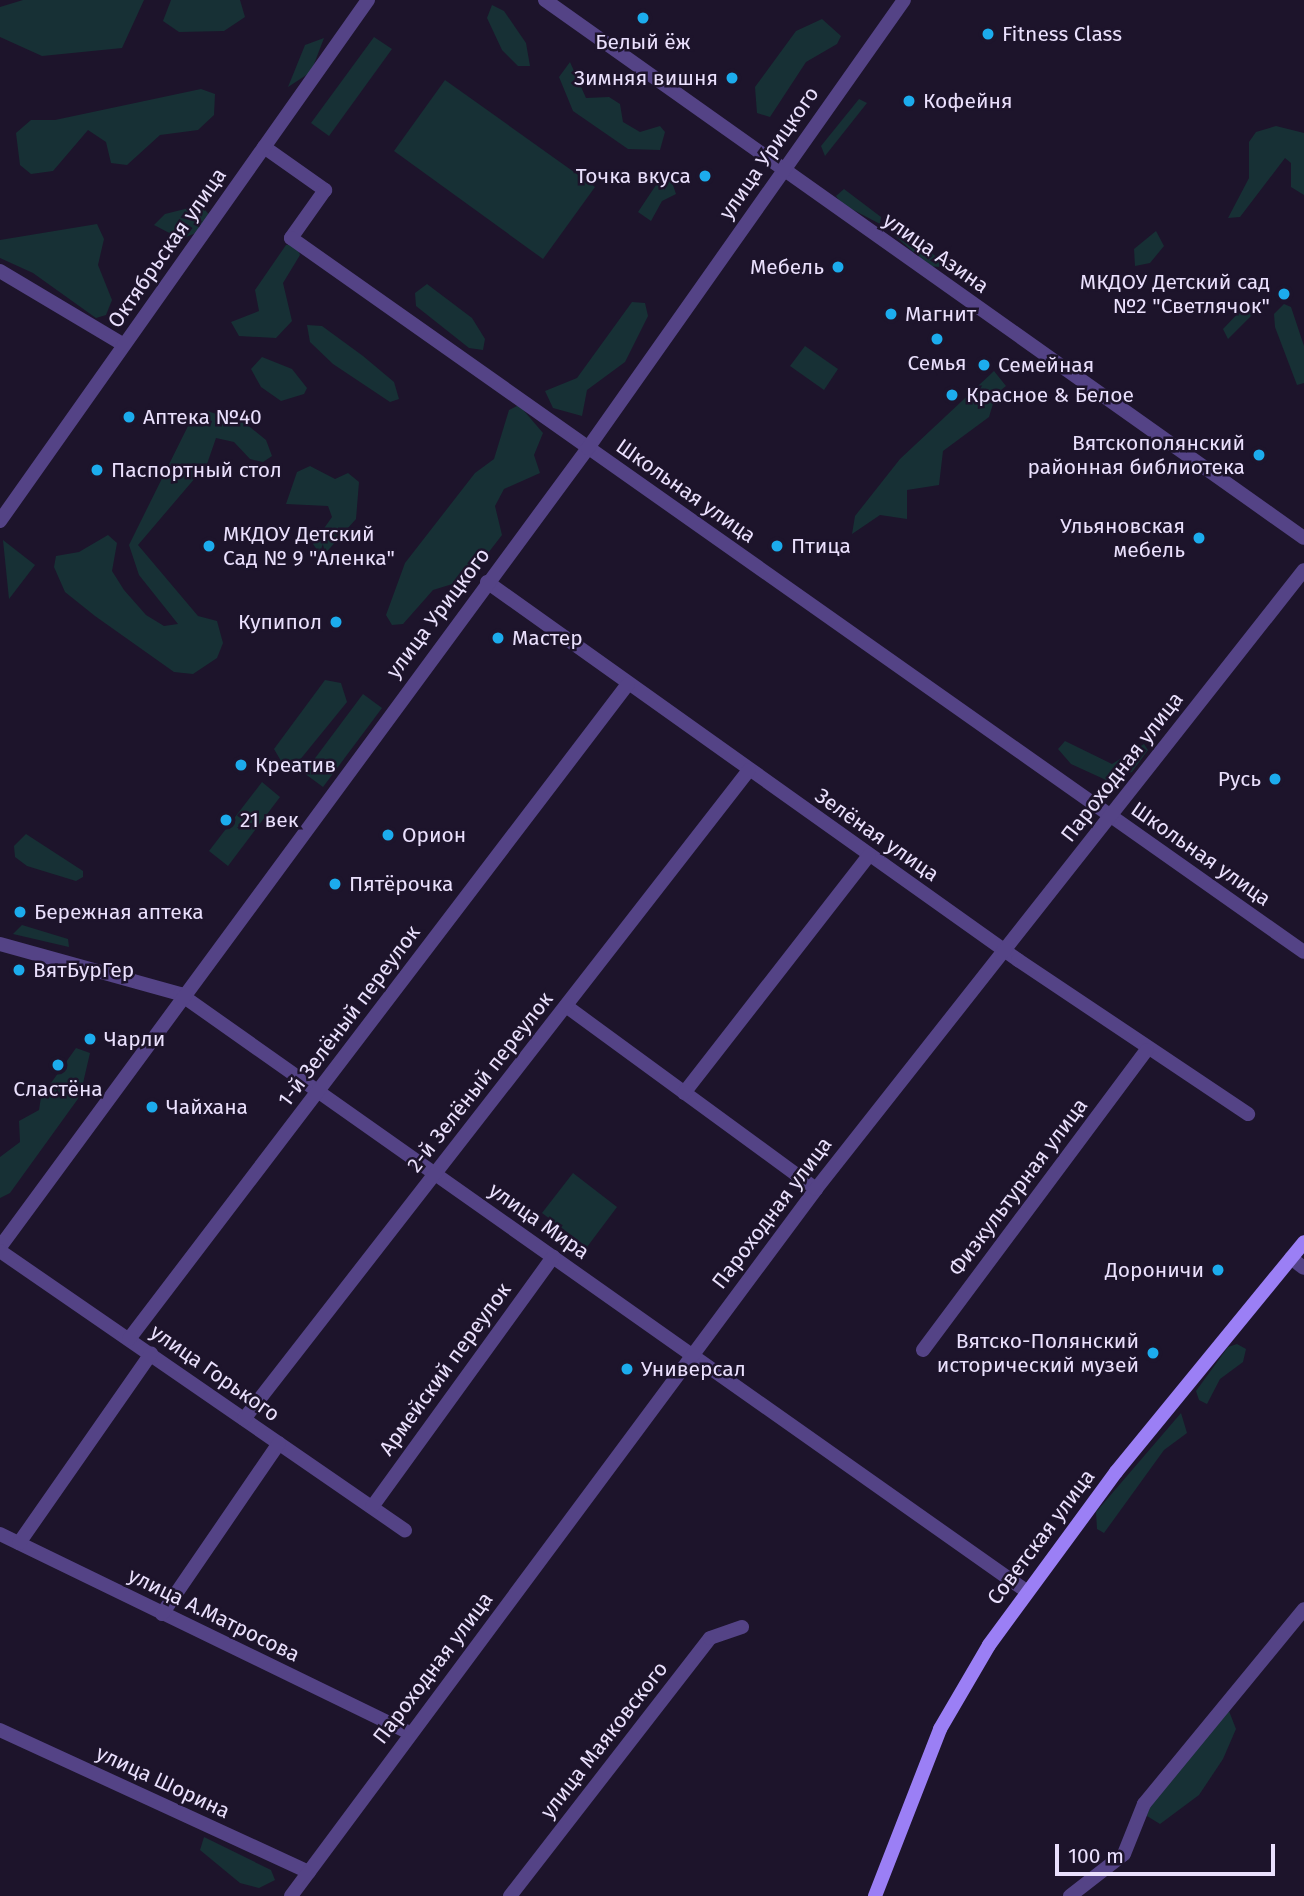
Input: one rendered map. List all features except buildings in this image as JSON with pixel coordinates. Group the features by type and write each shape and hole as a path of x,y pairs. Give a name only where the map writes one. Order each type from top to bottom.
{"street":[{"name":"Октябрьская улица","path":"0,521 368,0"},
{"name":"улица Азина","path":"545,0 782,171 1304,538"},
{"name":"улица Урицкого","path":"0,1249 180,994 588,447 904,0"},
{"name":"Школьная улица","path":"264,147 325,190 291,238 1304,952"},
{"path":"0,271 124,345"},
{"name":"Пароходная улица","path":"291,1896 816,1189 1002,949 1111,816 1304,570"},
{"name":"Зелёная улица","path":"487,582 1002,949 1147,1050 1248,1114"},
{"name":"1-й Зелёный переулок","path":"129,1339 628,684"},
{"name":"2-й Зелёный переулок","path":"244,1419 749,770"},
{"path":"684,1093 869,855"},
{"name":"улица Мира","path":"0,944 180,994 1026,1590"},
{"path":"566,1006 816,1189"},
{"name":"Физкультурная улица","path":"923,1350 1147,1050"},
{"name":"Советская улица","path":"876,1896 940,1729 1026,1590 1304,1242"},
{"name":"улица Горького","path":"0,1249 405,1530"},
{"name":"Армейский переулок","path":"372,1507 553,1257"},
{"path":"1291,1258 1304,1268"},
{"path":"19,1543 151,1354"},
{"path":"162,1614 279,1443"},
{"name":"улица А.Матросова","path":"0,1534 410,1733"},
{"path":"1070,1896 1124,1854 1144,1804 1304,1609"},
{"name":"улица Маяковского","path":"510,1896 710,1638 742,1627"},
{"name":"улица Шорина","path":"0,1730 309,1872"}],"green space":[{"path":"23,0 144,0 122,48 42,56 0,37 0,7"},
{"path":"171,0 240,0 245,17 224,31 179,32 163,21"},
{"path":"492,5 504,11 526,43 530,66 518,66 502,50 487,18"},
{"path":"822,19 841,36 837,44 806,62 770,117 757,113 755,87 796,31"},
{"path":"374,37 392,49 329,136 311,123"},
{"path":"324,38 311,72 288,87 305,45"},
{"path":"570,62 586,98 609,97 620,104 623,122 640,132 660,126 665,132 660,150 628,149 573,111 559,77"},
{"path":"445,80 595,187 543,259 394,151"},
{"path":"201,89 215,94 214,115 198,130 160,135 127,165 111,163 106,142 88,130 53,171 31,174 20,165 16,133 31,120 55,120"},
{"path":"859,99 867,103 825,156 821,146"},
{"path":"1276,126 1304,133 1304,195 1291,187 1291,163 1285,158 1240,217 1228,218 1249,178 1249,142 1256,132"},
{"path":"660,179 671,179 676,194 662,201 651,221 638,212"},
{"path":"844,189 881,217 880,224 842,204 836,196"},
{"path":"201,205 211,217 201,231 181,239 154,225 165,214"},
{"path":"97,224 104,239 98,265 112,300 106,315 96,318 33,273 0,258 0,240"},
{"path":"898,229 937,257 940,267 929,266 894,235"},
{"path":"1156,231 1164,246 1150,263 1135,266 1134,249"},
{"path":"286,245 296,245 300,255 283,283 292,321 276,338 239,336 231,322 259,311 255,290"},
{"path":"427,284 472,318 485,339 483,350 469,348 416,306 415,293"},
{"path":"632,302 645,303 648,316 625,362 587,390 582,416 553,408 545,391 577,378"},
{"path":"1284,304 1291,307 1304,346 1304,383 1297,385 1275,327 1274,314"},
{"path":"1244,307 1254,313 1228,339 1223,329"},
{"path":"307,325 322,326 363,356 394,382 399,399 390,402 333,364 310,342"},
{"path":"805,346 838,369 824,390 790,366"},
{"path":"262,357 292,369 307,388 304,394 281,401 261,387 251,369"},
{"path":"994,371 1006,386 996,394 989,417 943,451 939,485 907,490 907,519 880,515 852,534 855,516 900,459"},
{"path":"519,405 543,433 534,455 540,473 504,489 495,506 502,535 478,566 459,582 433,590 403,624 392,625 386,615 405,563 475,473 494,459 509,410"},
{"path":"207,411 245,423 266,440 272,456 263,462 250,459 234,442 216,438 207,464 138,545 198,616 217,621 223,643 217,658 193,674 174,672 95,616 65,592 54,567 56,556 79,552 108,535 117,543 112,571 124,590 146,615 164,626 178,624 139,575 129,545 188,426"},
{"path":"310,466 335,479 348,473 359,482 356,519 322,557 313,544 332,517 328,506 286,504 297,472"},
{"path":"3,540 35,565 9,599"},
{"path":"325,680 341,683 347,702 299,761 281,761 274,749"},
{"path":"363,694 382,708 323,787 304,773"},
{"path":"1065,741 1112,764 1144,744 1148,750 1132,772 1106,780 1071,764 1058,749"},
{"path":"262,782 280,797 228,866 209,851"},
{"path":"26,834 83,871 83,877 76,881 27,866 15,857 14,846"},
{"path":"22,925 68,939 69,947 13,934"},
{"path":"76,1048 90,1053 80,1096 10,1193 0,1198 0,1157 20,1142 19,1121 39,1110 41,1097"},
{"path":"573,1173 617,1207 587,1247 542,1213"},
{"path":"1237,1344 1246,1349 1243,1362 1220,1379 1207,1404 1199,1400 1196,1391 1228,1347"},
{"path":"1181,1413 1187,1433 1164,1450 1104,1533 1097,1529 1096,1512"},
{"path":"1227,1706 1236,1729 1223,1759 1199,1795 1160,1824 1147,1816 1150,1805"},
{"path":"204,1837 271,1870 275,1880 259,1888 240,1883 200,1850"}],"place":[{"name":"Белый ёж","path":"643,18"},
{"name":"Fitness Class","path":"988,34"},
{"name":"Зимняя вишня","path":"732,78"},
{"name":"Кофейня","path":"909,101"},
{"name":"Точка вкуса","path":"705,176"},
{"name":"Мебель","path":"838,267"},
{"name":"МКДОУ Детский сад №2 \"Светлячок\"","path":"1284,294"},
{"name":"Магнит","path":"891,314"},
{"name":"Семья","path":"937,339"},
{"name":"Семейная","path":"984,365"},
{"name":"Красное & Белое","path":"952,395"},
{"name":"Аптека №40","path":"129,417"},
{"name":"Вятскополянский районная библиотека","path":"1259,455"},
{"name":"Паспортный стол","path":"97,470"},
{"name":"Ульяновская мебель","path":"1199,538"},
{"name":"МКДОУ Детский Сад № 9 \"Аленка\"","path":"209,546"},
{"name":"Птица","path":"777,546"},
{"name":"Купипол","path":"336,622"},
{"name":"Мастер","path":"498,638"},
{"name":"Креатив","path":"241,765"},
{"name":"Русь","path":"1275,779"},
{"name":"21 век","path":"226,820"},
{"name":"Орион","path":"388,835"},
{"name":"Пятёрочка","path":"335,884"},
{"name":"Бережная аптека","path":"20,912"},
{"name":"ВятБурГер","path":"19,970"},
{"name":"Чарли","path":"90,1039"},
{"name":"Сластёна","path":"58,1065"},
{"name":"Чайхана","path":"152,1107"},
{"name":"Дороничи","path":"1218,1270"},
{"name":"Вятско-Полянский исторический музей","path":"1153,1353"},
{"name":"Универсал","path":"627,1369"}]}
